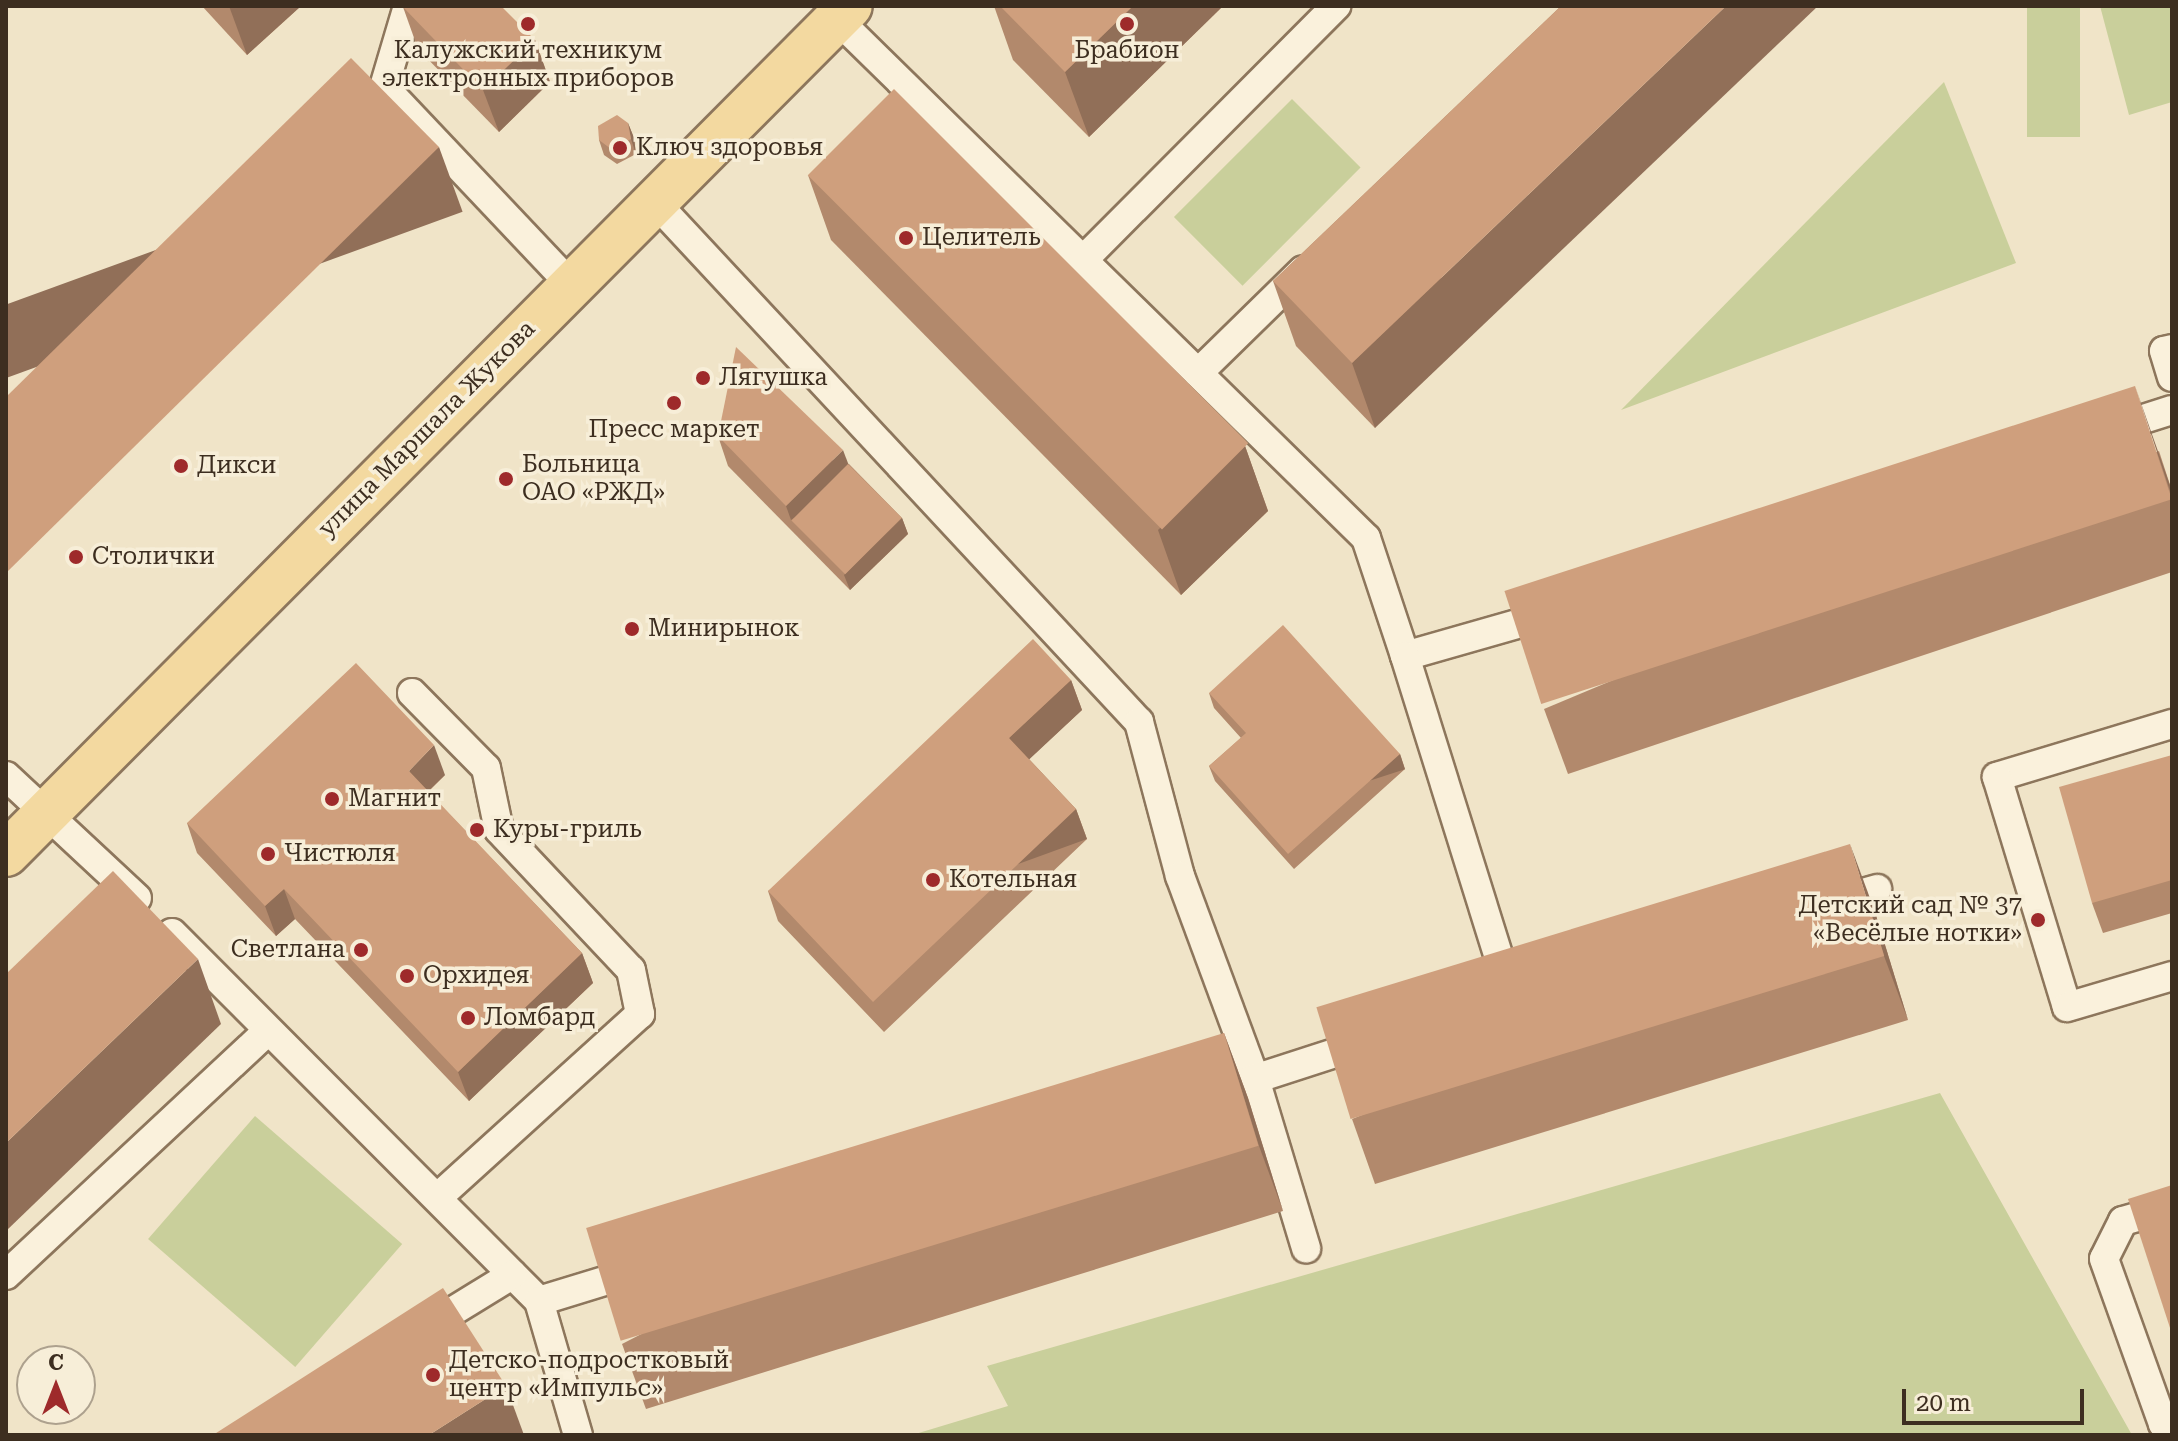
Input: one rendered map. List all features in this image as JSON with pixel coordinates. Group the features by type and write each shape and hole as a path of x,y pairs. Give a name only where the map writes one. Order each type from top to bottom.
{"main road":[{"name":"улица Маршала Жукова","path":"6,854 844,12"}],"lane":[{"path":"338,131 384,87 408,6"},
{"path":"1083,260 1336,6"},
{"path":"844,12 1083,260 1366,538 1510,994"},
{"path":"384,87 570,284"},
{"path":"654,201 1139,722 1180,876 1255,1079 1306,1248"},
{"path":"1198,373 1322,251"},
{"path":"2172,349 2164,351 2172,377"},
{"path":"2085,438 2172,410"},
{"path":"1405,656 1586,603"},
{"path":"412,693 486,768 499,830 631,970 640,1014 438,1197"},
{"path":"2172,724 1997,777 2067,1007 2172,976"},
{"path":"6,776 48,812 438,1197 539,1301 578,1435"},
{"path":"1800,911 1877,889"},
{"path":"1480,1005 1540,985"},
{"path":"6,1275 268,1031"},
{"path":"1179,1103 1389,1035"},
{"path":"2172,1207 2123,1221 2104,1259 2163,1424 2172,1425"},
{"path":"539,1301 661,1264"},
{"path":"408,1339 512,1275"}],"green space":[{"path":"2027,6 2080,6 2080,137 2027,137"},
{"path":"2100,6 2172,6 2172,102 2129,115"},
{"path":"1944,82 2016,263 1621,410"},
{"path":"1292,99 1361,168 1243,286 1174,217"},
{"path":"1940,1093 2132,1435 912,1435 1008,1406 987,1366"},
{"path":"255,1116 402,1244 295,1367 148,1239"}],"building":[{"path":"404,6 501,6 535,40 483,90"},
{"path":"1000,6 1133,6 1065,72"},
{"path":"1561,6 1726,6 1352,363 1273,281"},
{"path":"351,58 439,147 6,573 6,397"},
{"path":"894,89 1248,443 1162,530 808,175"},
{"path":"617,115 628,123 631,139 611,149 599,140 598,126"},
{"path":"736,347 843,450 786,506 718,436"},
{"path":"2135,386 2172,499 1541,704 1504,591"},
{"path":"848,464 902,518 845,574 791,521"},
{"path":"1283,625 1400,754 1288,854 1209,766 1246,733 1209,693"},
{"name":"Котельная","path":"1033,639 1071,680 1009,738 1076,809 873,1002 768,891"},
{"path":"356,663 434,745 409,771 582,953 458,1072 284,889 265,906 187,823"},
{"path":"2172,755 2172,880 2092,903 2059,787"},
{"path":"1850,844 1884,956 1351,1119 1316,1007"},
{"path":"113,871 198,959 6,1143 6,974"},
{"path":"1224,1033 1258,1146 621,1341 586,1228"},
{"path":"2172,1185 2172,1334 2128,1199"},
{"path":"443,1288 506,1386 429,1435 213,1435"}],"place":[{"name":"Калужский техникум электронных приборов","path":"528,24"},
{"name":"Брабион","path":"1127,24"},
{"name":"Ключ здоровья","path":"620,148"},
{"name":"Целитель","path":"906,238"},
{"name":"Лягушка","path":"703,378"},
{"name":"Пресс маркет","path":"674,403"},
{"name":"Дикси","path":"181,466"},
{"name":"Больница ОАО «РЖД»","path":"506,479"},
{"name":"Столички","path":"76,557"},
{"name":"Минирынок","path":"632,629"},
{"name":"Магнит","path":"332,799"},
{"name":"Куры-гриль","path":"477,830"},
{"name":"Чистюля","path":"268,854"},
{"name":"Котельная","path":"933,880"},
{"name":"Детский сад № 37 «Весёлые нотки»","path":"2038,920"},
{"name":"Светлана","path":"361,950"},
{"name":"Орхидея","path":"407,976"},
{"name":"Ломбард","path":"468,1018"},
{"name":"Детско-подростковый центр «Импульс»","path":"433,1375"}]}
